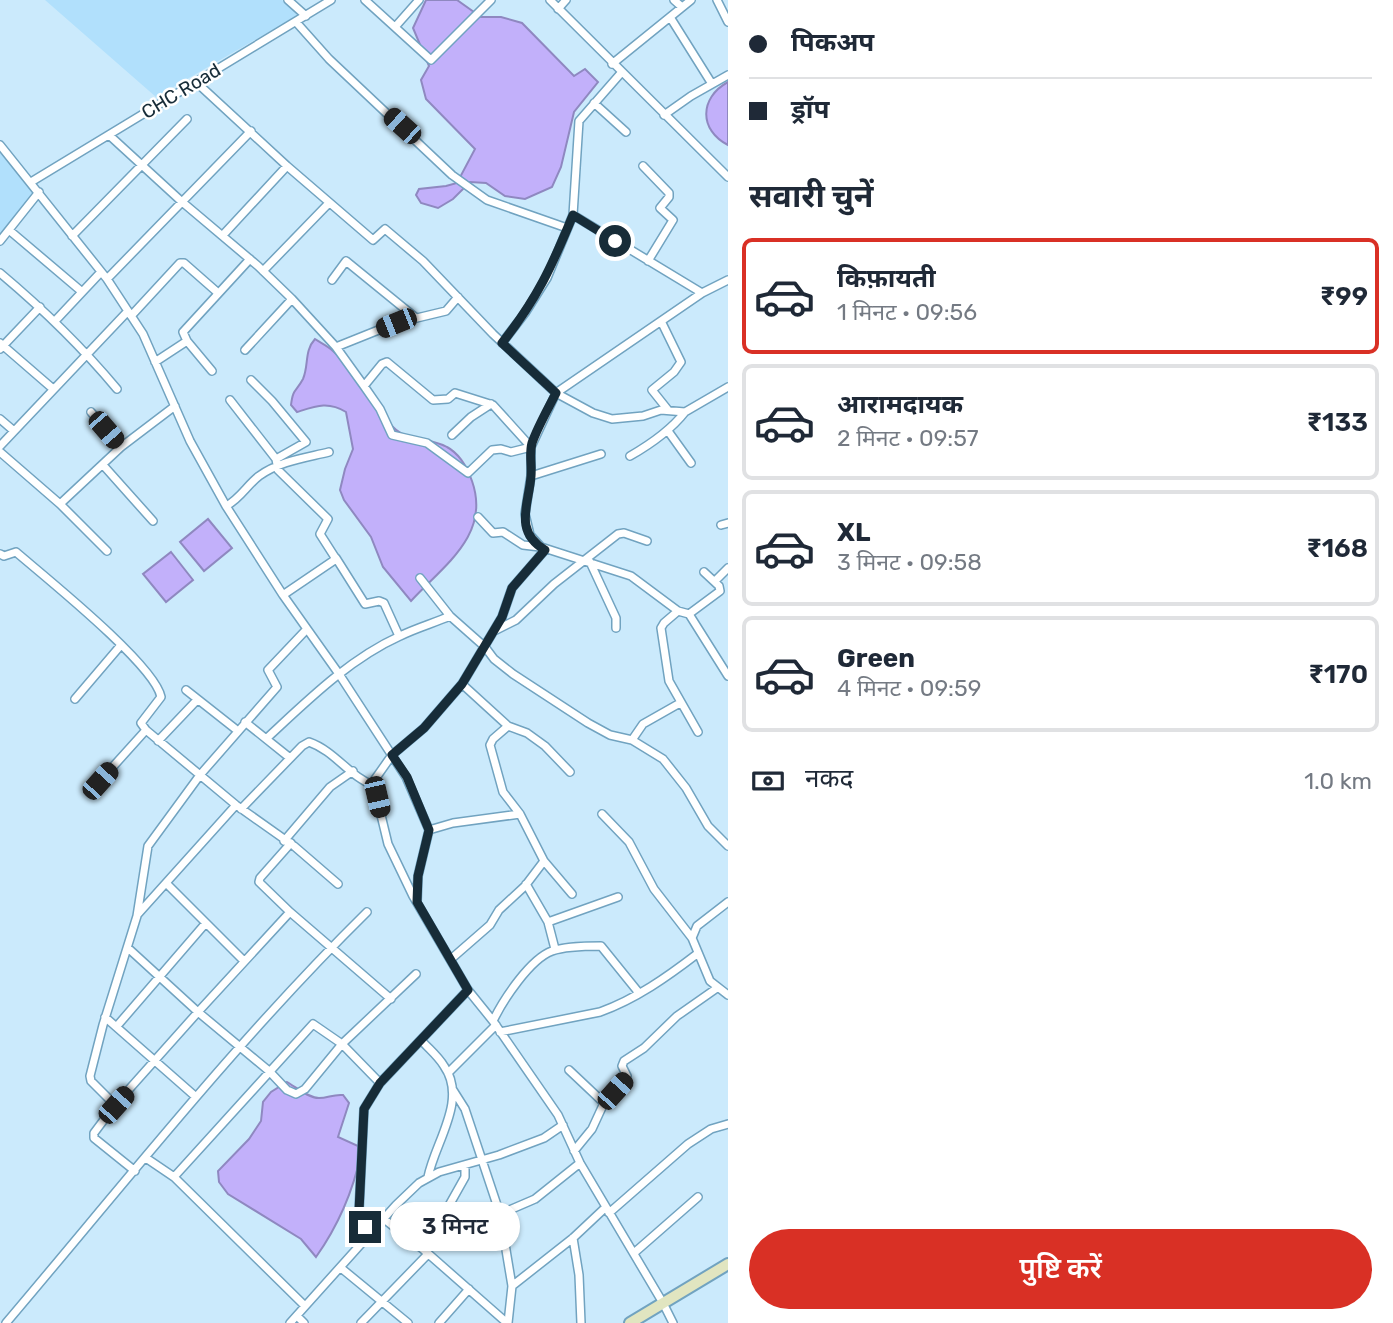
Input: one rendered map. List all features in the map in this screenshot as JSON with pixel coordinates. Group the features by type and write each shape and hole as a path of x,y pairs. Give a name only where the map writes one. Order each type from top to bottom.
{"street":[{"path":"288,0 306,16"},
{"name":"CHC Road","path":"31,182 331,0"},
{"path":"365,0 432,60 491,0"},
{"path":"395,27 419,0"},
{"path":"550,0 728,177"},
{"path":"558,9 566,0"},
{"path":"674,0 682,7"},
{"path":"612,64 691,0"},
{"path":"718,0 728,22"},
{"path":"670,17 712,83"},
{"path":"296,22 329,59 452,175 474,192 510,210 567,228"},
{"path":"502,343 547,278 573,215 579,121 621,73"},
{"path":"664,115 728,75"},
{"path":"196,82 373,240 385,229 424,261 502,343 556,393 593,414 612,419 668,410 685,412"},
{"path":"594,103 626,132"},
{"path":"72,236 187,119"},
{"path":"107,279 251,131"},
{"path":"109,135 292,299 336,347 380,409 392,435 428,443 467,472 492,450 511,452 531,447"},
{"path":"0,145 107,279 143,334 174,406 226,506 306,630 339,674 407,777 429,830 418,876 417,902"},
{"path":"223,235 287,166"},
{"path":"643,166 668,192 669,197 660,208 673,220 648,261"},
{"path":"0,241 39,192"},
{"path":"263,271 329,203"},
{"path":"573,215 702,293"},
{"path":"9,230 81,291"},
{"path":"212,371 187,341 183,334 184,329 250,259"},
{"path":"332,281 346,261 416,318"},
{"path":"0,446 86,352 180,263 217,292"},
{"path":"55,321 101,272"},
{"path":"0,273 55,321 117,389"},
{"path":"543,548 532,539 525,519 531,476 531,447 556,393 702,293 728,280"},
{"path":"336,347 396,323 446,311 458,297"},
{"path":"245,350 292,299"},
{"path":"40,307 1,346 52,388"},
{"path":"661,321 681,362 674,372 652,390 668,410"},
{"path":"155,362 187,341"},
{"path":"364,386 386,362 433,400 448,399 455,393 491,404 531,447"},
{"path":"226,506 276,462 306,441 251,380"},
{"path":"630,456 668,431 685,412 728,387"},
{"path":"230,400 276,462 278,471 327,518 328,522 320,534 365,604 379,601 384,603 399,636"},
{"path":"452,435 471,417 491,404"},
{"path":"60,505 121,447 174,406"},
{"path":"91,412 121,447"},
{"path":"0,419 14,431"},
{"path":"668,431 691,463"},
{"path":"276,462 330,452"},
{"path":"0,453 60,505 107,551"},
{"path":"531,476 601,454"},
{"path":"103,465 153,521"},
{"path":"478,517 493,533 503,532 523,545 543,548 631,576 678,611 690,614 727,672"},
{"path":"494,632 516,620 554,584 588,561 621,533 647,541"},
{"path":"543,548 512,588 502,617 462,684 424,728 392,755 375,777 373,785 388,844 417,902 468,990 558,1115 580,1163 673,1323"},
{"path":"0,554 4,556 16,552 121,645 160,694 158,702 141,723 146,730 238,807 287,842 338,884"},
{"path":"283,595 336,558"},
{"path":"588,561 616,618 616,628"},
{"path":"715,581 728,568"},
{"path":"690,614 719,592 719,586 704,572"},
{"path":"420,578 450,616 513,674 578,717 610,735 632,740 663,759 686,788 708,826 726,840"},
{"path":"678,611 661,628 669,681 698,732"},
{"path":"267,738 339,674 399,636 450,616"},
{"path":"116,1105 90,1079 105,1017 137,916 148,846 201,775 277,687 268,670 306,630"},
{"path":"75,699 121,645"},
{"path":"462,684 508,726 527,733 545,746 570,772"},
{"path":"186,690 238,731"},
{"path":"158,741 197,700"},
{"path":"632,740 643,724 680,703"},
{"path":"245,722 290,758"},
{"path":"508,726 489,745 502,789 520,814 544,861 572,894"},
{"path":"100,781 146,730"},
{"path":"137,916 238,807 302,746 311,742 333,754 362,781 373,785"},
{"path":"353,771 330,787 259,880 290,912 391,999"},
{"path":"429,830 453,823 520,814"},
{"path":"602,814 629,842 654,889 692,938 710,981 728,995"},
{"path":"451,960 489,925 499,910 526,884 544,861"},
{"path":"167,884 244,961"},
{"path":"526,884 548,922 555,949"},
{"path":"548,922 618,897"},
{"path":"692,938 697,926 728,902"},
{"path":"135,1171 93,1136 116,1105 290,912"},
{"path":"6,1323 196,1097 331,946 367,912"},
{"path":"117,1026 205,924"},
{"path":"448,1073 496,1026 500,1007 516,984 542,957 555,949 603,947 639,993"},
{"path":"128,948 198,1012 269,1071 288,1091 299,1094 341,1044 415,974"},
{"path":"496,1026 600,1012 673,973 697,954"},
{"path":"574,1151 592,1129 604,1103 627,1076 623,1062 644,1048 677,1016 717,988"},
{"path":"370,1234 359,1211 364,1109 380,1083 468,990"},
{"path":"105,1017 196,1097"},
{"path":"174,1177 313,1024 341,1044 380,1083"},
{"path":"422,1041 448,1073 453,1090 466,1109 500,1214 512,1286 507,1323"},
{"path":"569,1070 604,1103"},
{"path":"428,1177 452,1106 453,1090"},
{"path":"512,1286 688,1144 711,1129 728,1124"},
{"path":"290,1323 406,1195 428,1177 544,1138 563,1125"},
{"path":"146,1158 174,1177 305,1306"},
{"path":"500,1214 535,1199 580,1163"},
{"path":"361,1323 427,1249 466,1177 466,1165"},
{"path":"634,1253 698,1197"},
{"path":"384,1219 427,1249 507,1323"},
{"path":"573,1238 579,1275 581,1323"},
{"path":"427,1249 505,1240"},
{"path":"630,1323 728,1264"},
{"path":"341,1268 408,1323"},
{"path":"439,1323 469,1289"},
{"path":"296,1316 304,1323"}],"shaded area":[{"path":"45,0 282,0 298,15 156,97"},
{"path":"426,0 457,0 481,17 501,17 522,23 574,76 585,69 598,82 574,112 561,167 552,187 525,199 505,196 486,183 470,182 453,199 438,208 421,203 416,195 419,189 457,183 475,149 426,99 421,80 429,66 413,28"},
{"path":"728,82 728,145 712,131 706,114 712,96"},
{"path":"0,153 35,195 0,237"},
{"path":"315,339 341,359 393,427 405,435 452,450 462,461 472,481 476,500 470,533 450,561 411,601 383,567 371,537 344,500 340,490 353,449 346,412 328,406 316,406 297,412 291,405 294,393 305,374 309,348"},
{"path":"208,519 232,548 204,571 180,542"},
{"path":"171,552 193,580 166,602 143,574"},
{"path":"287,1082 315,1098 343,1095 349,1103 338,1137 358,1146 361,1154 344,1208 316,1257 301,1239 228,1194 219,1182 218,1171 249,1139 261,1121 263,1102 271,1092"}],"route":[{"path":"365,1227 359,1211 364,1109 380,1083 468,990 417,902 418,876 429,830 407,777 392,755 424,728 462,684 502,617 512,588 545,550 536,544 530,535 525,509 531,476 531,447 556,393 502,343 547,278 573,215 615,241"}]}
